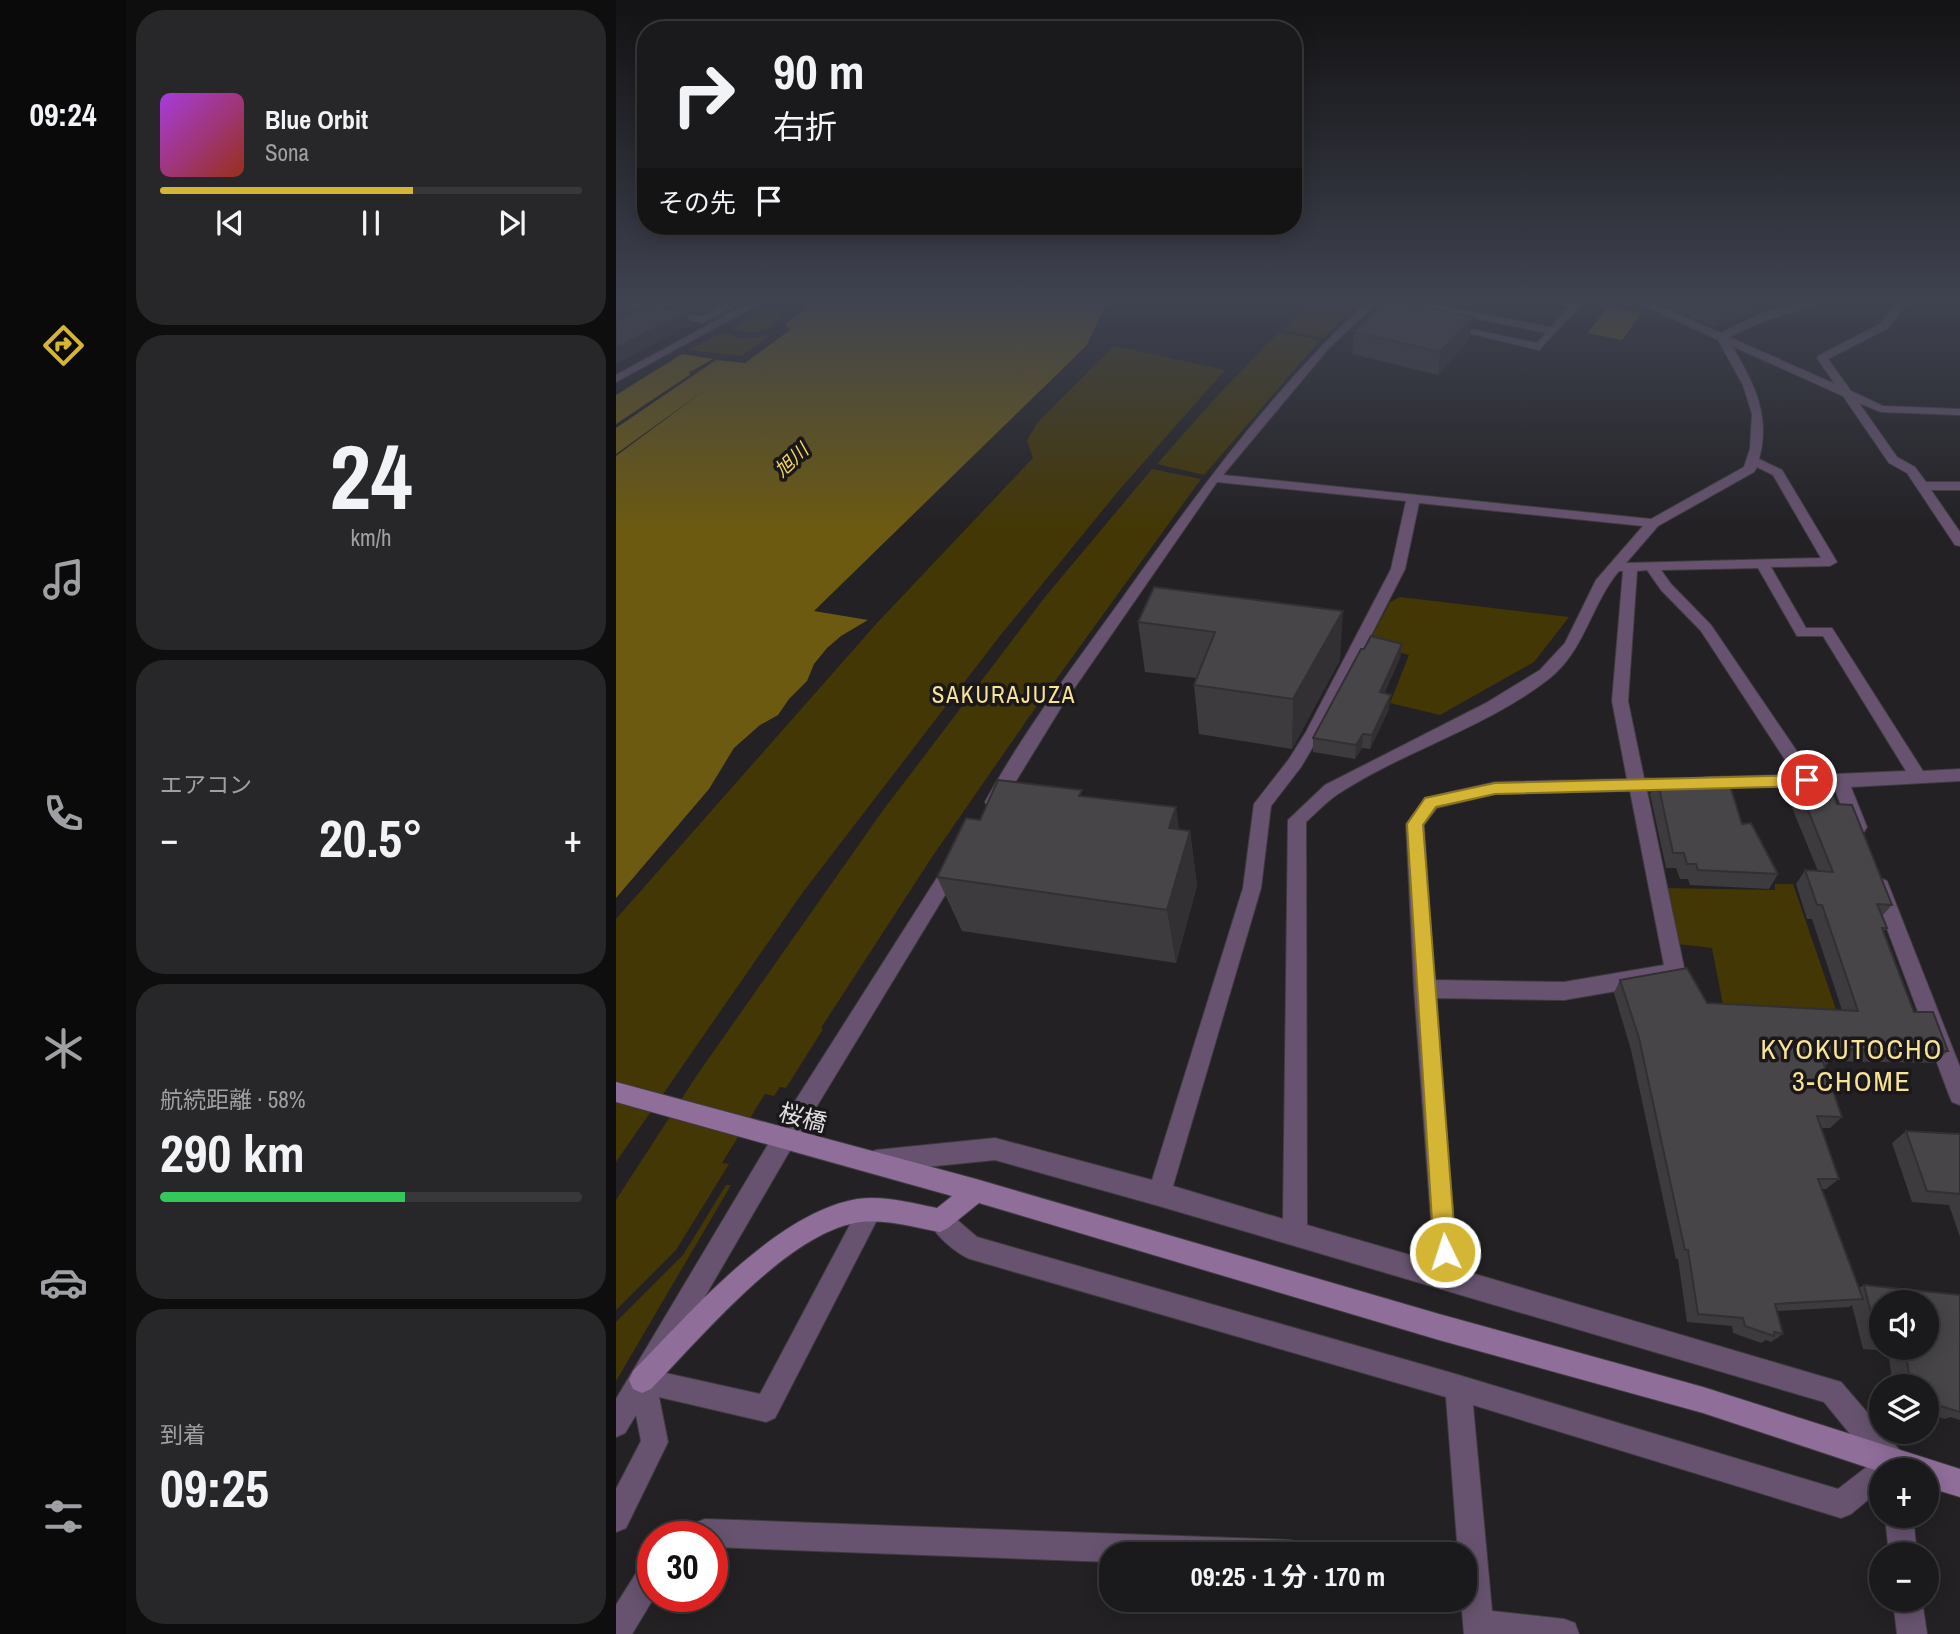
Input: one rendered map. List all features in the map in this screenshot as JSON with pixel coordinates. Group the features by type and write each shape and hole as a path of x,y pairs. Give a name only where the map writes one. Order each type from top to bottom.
{"street":[{"path":"983,819 1056,702 1214,478 1300,375"},
{"path":"1295,1234 1297,820 1331,790 1493,707 1545,674 1572,645 1601,583 1623,567 1653,523 1750,469 1756,454 1758,408 1743,375"},
{"path":"1806,375 1881,409 1960,412"},
{"path":"1833,375 1894,460 1911,471 1960,542"},
{"path":"1623,567 1830,562 1778,473 1753,461"},
{"path":"1214,478 1653,523"},
{"path":"1921,485 1960,486"},
{"path":"1159,1194 1252,888 1263,804 1295,763 1313,733 1398,569 1413,499"},
{"path":"1762,563 1802,633 1827,631 1918,777"},
{"path":"1424,989 1564,991 1675,972 1620,701 1623,567"},
{"path":"1651,567 1666,587 1706,628 1807,780"},
{"path":"1447,1279 1424,989 1415,824 1431,803 1495,788 1840,781 1960,775"},
{"path":"1840,781 1864,844"},
{"path":"616,1424 784,1139 961,854"},
{"path":"1874,869 1960,1095"},
{"name":"桜橋","path":"616,1092 976,1191 1439,1327 1703,1400 1869,1460"},
{"path":"869,1162 995,1149 1159,1194 1832,1391 1884,1458"},
{"path":"940,1220 976,1191"},
{"path":"642,1380 765,1409 870,1210"},
{"path":"642,1380 745,1277 780,1250 829,1219 870,1210 940,1220 970,1247 1458,1388 1841,1504 1869,1485"},
{"path":"616,1518 655,1442 642,1380"},
{"path":"1458,1388 1468,1542"},
{"path":"1939,1477 1960,1483"},
{"path":"728,1534 1099,1547"},
{"path":"616,1633 637,1598"},
{"path":"1909,1612 1912,1634"},
{"path":"1478,1629 1564,1634"}],"shaded area":[{"path":"1085,375 1220,375 1120,489 999,637 803,892 616,1162 616,919 877,623 1033,458 1027,440 1038,422"},
{"path":"1237,375 1290,375 1204,475 1157,464"},
{"path":"1152,469 1201,479 1029,717 932,857 821,1028 823,1029 786,1088 780,1087 774,1096 765,1094 722,1163 729,1164 676,1250 616,1310 616,1200 697,1075 881,813 1045,597"},
{"path":"1400,597 1569,617 1534,662 1440,715 1390,703 1409,655 1368,644 1390,602"},
{"path":"1775,884 1793,884 1839,1018 1725,1015 1712,948 1678,944 1665,888 1775,890"},
{"path":"726,1185 731,1185 616,1381 616,1322 683,1255"}],"water":[{"path":"648,375 689,375 616,424 616,395"},
{"name":"旭川","path":"694,375 1056,375 814,611 868,620 827,648 814,664 807,681 778,715 760,725 734,748 709,789 616,898 616,456 709,387 616,454 616,428"}],"building":[{"path":"1154,587 1343,611 1293,699 1194,685 1215,632 1138,622"},
{"path":"1371,636 1402,644 1380,692 1391,695 1372,735 1363,734 1356,745 1313,738 1361,649 1364,649"},
{"path":"1657,778 1728,779 1742,824 1751,823 1778,874 1698,870 1696,864 1687,864 1684,853 1673,853"},
{"path":"998,780 1082,790 1079,796 1176,807 1169,828 1190,831 1167,910 937,877 966,818 980,820"},
{"path":"1799,788 1827,789 1832,791 1837,804 1852,805 1892,905 1877,904 1887,928 1882,928 1914,1012 1933,1012 1948,1051 1842,1049 1833,1050 1834,1057 1821,1056 1842,1117 1817,1116 1839,1179 1818,1179 1863,1299 1775,1304 1783,1334 1774,1332 1774,1336 1745,1326 1743,1318 1698,1314 1688,1250 1685,1250 1639,1038 1620,980 1687,968 1707,1003 1858,1011 1822,905 1817,905 1805,870 1833,872"},
{"path":"1906,1131 1960,1134 1960,1194 1927,1191"},
{"path":"1864,1285 1912,1290 1869,1290 1869,1305"},
{"path":"1939,1293 1960,1295 1960,1412 1939,1406 1939,1374 1909,1374 1907,1360 1939,1360"}],"district":[{"name":"SAKURAJUZA","path":"1004,694"},
{"name":"KYOKUTOCHO 3-CHOME","path":"1852,1065"}],"route":[{"path":"1445,1252 1424,989 1415,824 1431,803 1495,788 1807,780"}]}
